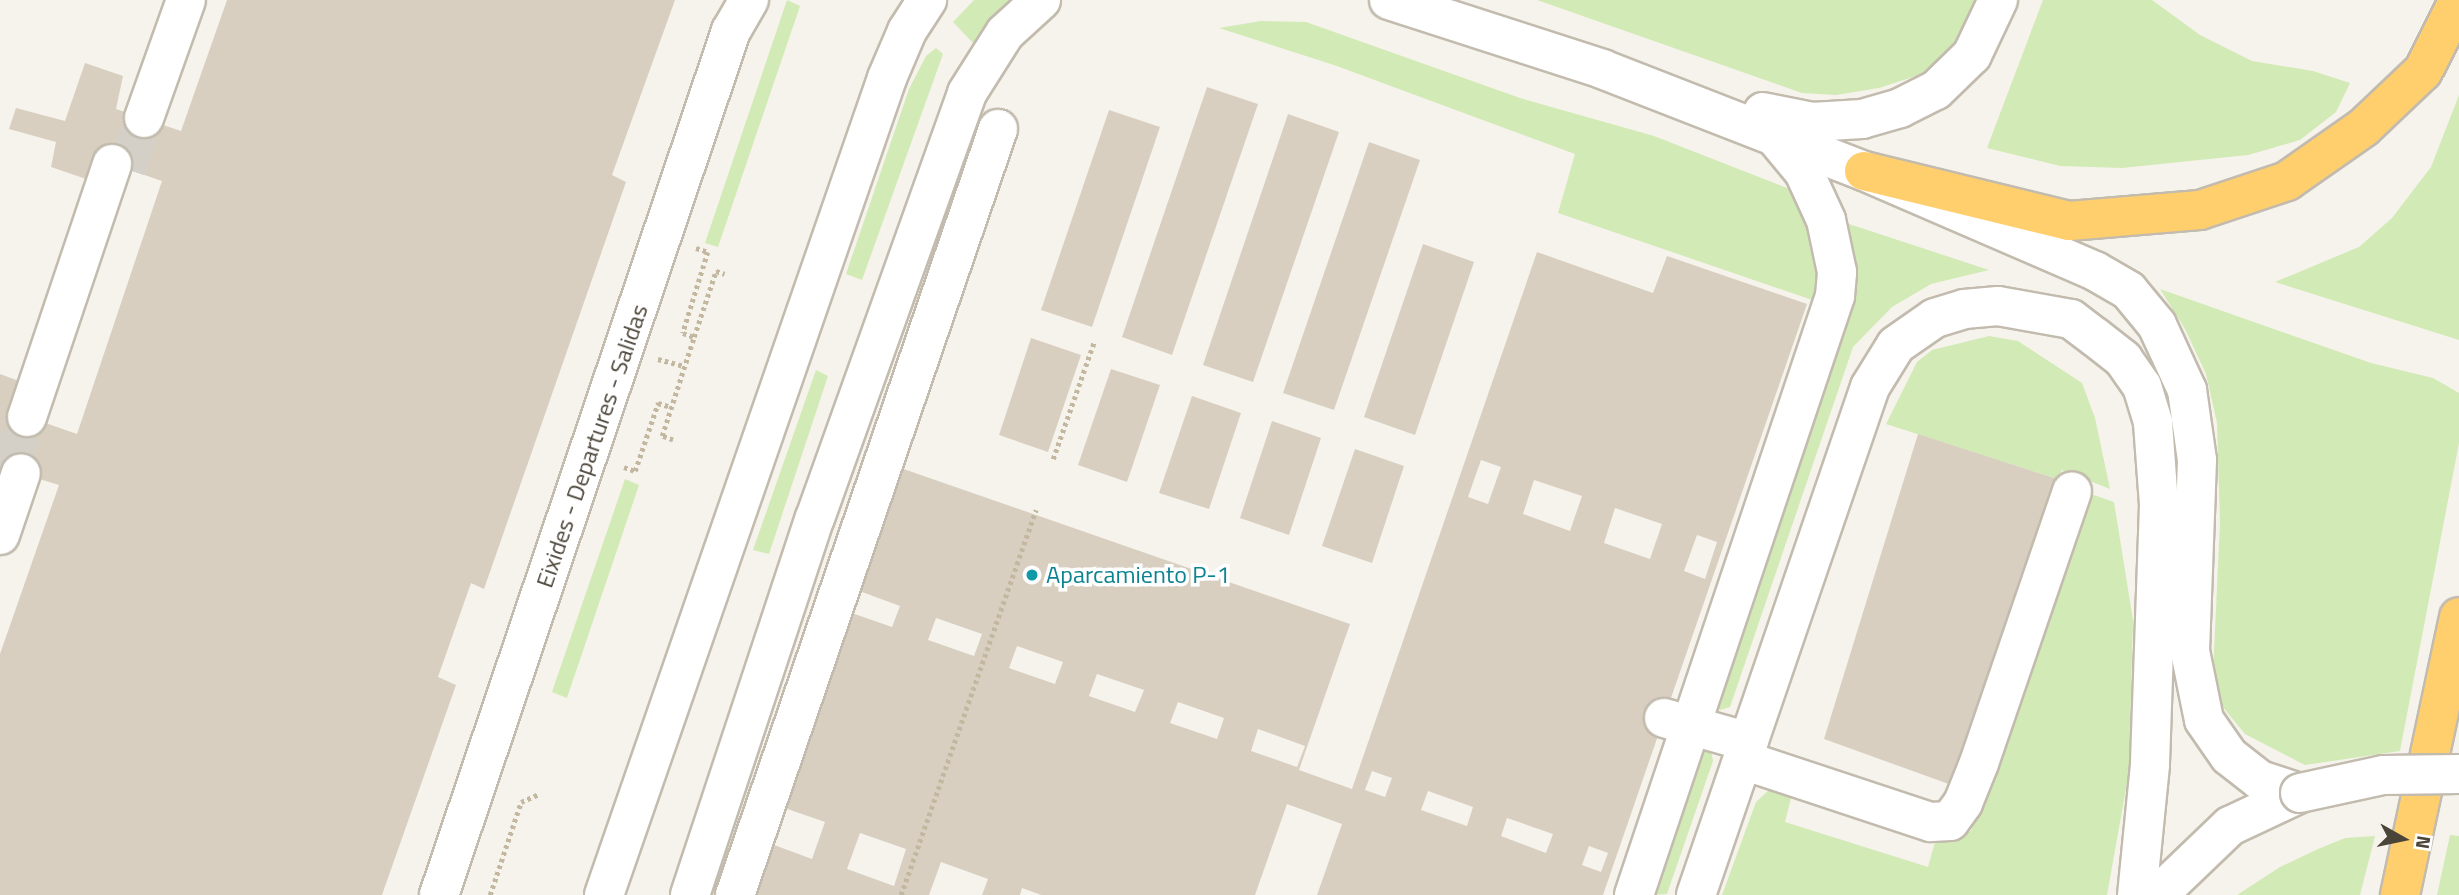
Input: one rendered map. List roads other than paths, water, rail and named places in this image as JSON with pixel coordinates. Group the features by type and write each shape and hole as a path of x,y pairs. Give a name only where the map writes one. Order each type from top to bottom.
{"highway":[{"path":"1864,171 2069,221 2200,210 2287,181 2364,127 2423,71 2459,0"},
{"path":"2400,895 2459,617"}],"street":[{"path":"167,0 136,116 186,0"},
{"name":"Eixides - Departures - Salidas","path":"439,895 731,31 749,0"},
{"path":"604,895 887,78 907,31 927,0"},
{"path":"690,895 815,517 967,93 1005,33 1041,0"},
{"path":"1389,0 1602,69 1864,171 2095,271 2129,291 2157,325 2187,390 2197,460 2190,651 2204,720 2229,756 2260,780 2300,793"},
{"path":"1602,69 1812,122 1862,119 1936,90 1972,55 1999,3"},
{"path":"735,895 998,130"},
{"path":"1616,894 1835,296 1833,246 1817,195 1774,136"},
{"path":"33,419 119,167"},
{"path":"1696,895 1870,387 1896,345 1935,318 1964,309 1998,306 2071,319 2123,359 2142,386 2153,423 2158,505 2151,752 2137,895"},
{"path":"0,535 10,479"},
{"path":"1678,722 1931,822 1950,821 1964,803 1979,763 2072,492"},
{"path":"2158,895 2230,826 2300,793 2383,775 2459,774"},
{"path":"1684,895 1729,802"}],"tunnel":[{"path":"126,169 144,118"},
{"path":"9,469 27,417"}],"place":[{"name":"Aparcamiento P-1","path":"1032,575"}]}
